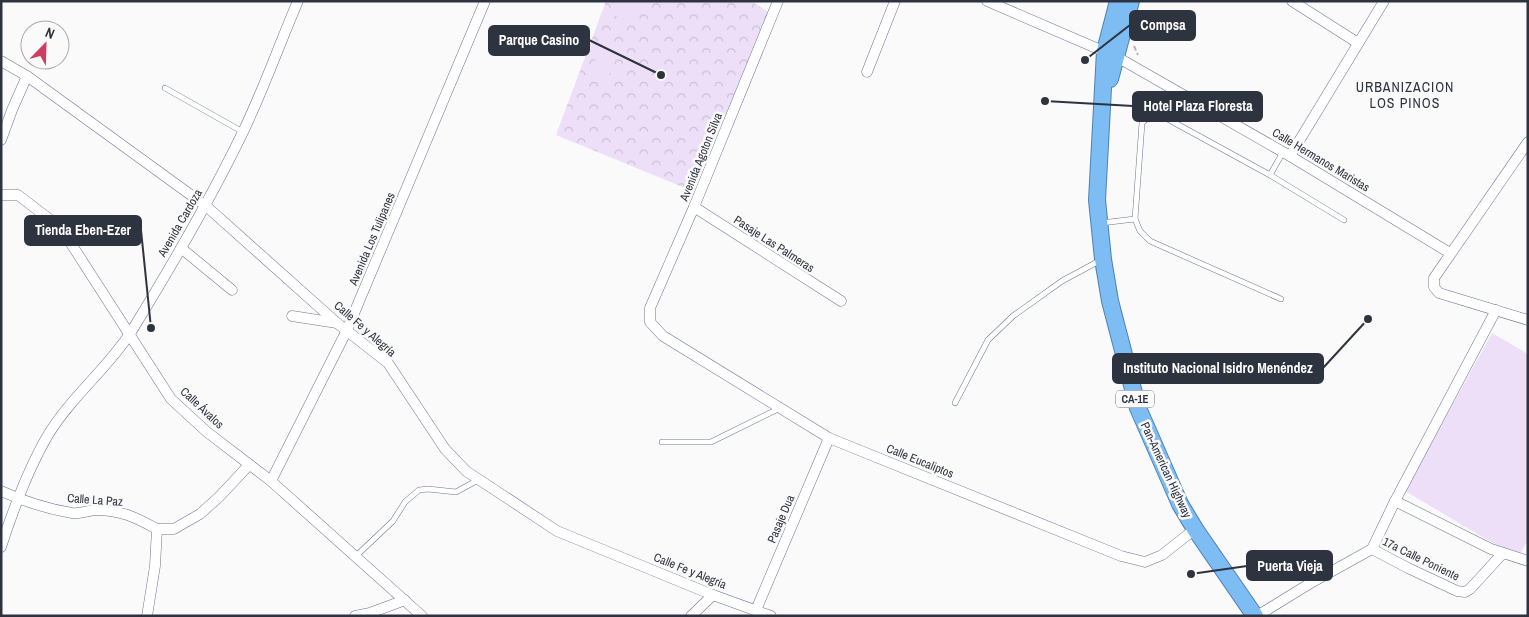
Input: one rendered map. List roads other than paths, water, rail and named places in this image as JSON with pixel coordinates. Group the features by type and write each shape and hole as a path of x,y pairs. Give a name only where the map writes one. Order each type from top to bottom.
{"highway":[{"name":"Pan-American Highway","path":"1118,1 1104,99 1097,200 1103,259 1110,301 1138,408 1180,504 1252,614"},
{"name":"Pan-American Highway","path":"1111,54 1131,1"}],"street":[{"name":"Avenida Cardoza","path":"1,547 18,499 48,435 90,382 114,356 130,333 206,206 243,132 298,1"},
{"name":"Avenida Los Tulipanes","path":"271,481 347,330 485,1"},
{"name":"Avenida Agoton Silva","path":"650,322 650,308 694,207 778,1"},
{"path":"868,72 895,1"},
{"name":"Calle Hermanos Maristas","path":"987,1 1111,54 1287,154 1450,253"},
{"path":"1292,1 1358,43"},
{"path":"1287,154 1384,1"},
{"name":"Calle Fe y Alegría","path":"1,61 27,76 206,206 337,323 388,363 445,449 466,471 557,531 713,595 771,616"},
{"path":"1,140 27,76"},
{"path":"1,105 12,110"},
{"path":"1528,142 1434,278 1434,287 1439,293 1528,320"},
{"name":"Calle Ávalos","path":"1,196 18,195 61,228 171,399 206,432 271,481 422,616"},
{"name":"Pasaje Las Palmeras","path":"694,207 841,301"},
{"path":"181,248 232,290"},
{"path":"1252,614 1372,549 1395,501 1496,310"},
{"path":"292,316 337,323"},
{"name":"Calle Eucaliptos","path":"650,322 663,336 829,438 1121,556 1145,562 1162,555 1195,529"},
{"name":"Pasaje Dua","path":"756,610 829,438"},
{"path":"147,616 155,566 157,534 174,529 200,514 249,465"},
{"name":"Calle La Paz","path":"1,491 18,499 74,513 93,510 112,511 133,516 157,534"},
{"path":"1395,501 1491,549 1528,561"},
{"name":"17a Calle Poniente","path":"1372,549 1457,591 1465,592 1503,553"},
{"path":"691,616 713,595"},
{"path":"355,616 370,613 405,600"}],"lane":[{"path":"166,88 243,132"},
{"path":"1281,299 1150,241 1140,230 1135,219 1142,123 1152,114 1164,118 1270,175 1344,220"},
{"path":"1270,175 1287,154"},
{"path":"1100,223 1135,219"},
{"path":"955,402 988,340 1013,316 1062,281 1103,259"},
{"path":"662,442 711,442 780,408"},
{"path":"356,556 393,521 405,502 419,490 456,492 479,479"}],"place":[{"name":"Compsa","path":"1085,60"},
{"name":"Parque Casino","path":"661,75"},
{"name":"Hotel Plaza Floresta","path":"1045,101"},
{"name":"Instituto Nacional Isidro Menéndez","path":"1368,319"},
{"name":"Tienda Eben-Ezer","path":"151,328"},
{"name":"Puerta Vieja","path":"1191,574"}],"district":[{"name":"URBANIZACION LOS PINOS","path":"1405,95"}]}
